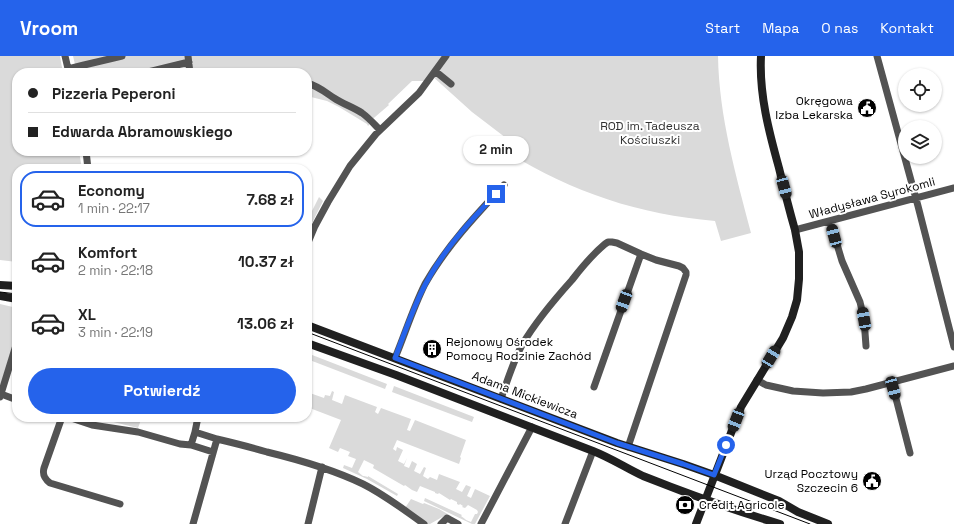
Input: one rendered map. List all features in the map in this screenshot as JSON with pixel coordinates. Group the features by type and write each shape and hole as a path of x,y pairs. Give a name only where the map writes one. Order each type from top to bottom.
{"street":[{"path":"66,56 68,68"},
{"path":"88,68 122,56"},
{"path":"312,234 323,210 350,166 380,130 419,93 446,56"},
{"path":"696,524 741,407 789,324 795,308 798,290 798,252 795,230 773,148 768,123 763,90 761,56"},
{"path":"877,56 954,347"},
{"path":"160,68 188,59"},
{"path":"433,74 451,84"},
{"path":"312,84 360,112 380,130"},
{"path":"395,358 421,293 444,254 464,228 504,185"},
{"name":"Władysława Syrokomli","path":"795,230 954,188"},
{"path":"830,221 842,261 860,302 864,319 866,346"},
{"path":"501,399 518,355 528,336 550,306 601,247 608,242 612,242 662,262 679,266 683,268 686,275 628,447"},
{"path":"594,387 641,254"},
{"path":"0,285 12,286"},
{"path":"0,296 12,298"},
{"name":"Adama Mickiewicza","path":"312,327 628,447 714,475 779,501 798,512 828,524"},
{"path":"312,344 606,456 644,476 719,505 780,524"},
{"path":"12,358 0,396 12,399"},
{"path":"757,380 766,385 780,389 798,391 823,393 859,391 954,366"},
{"path":"892,383 910,453"},
{"path":"60,422 43,471 45,478 50,483 120,504"},
{"path":"83,422 92,425 138,432 213,452"},
{"path":"191,445 197,422"},
{"path":"481,524 532,427"},
{"path":"195,432 322,467 364,485 387,498 424,524"},
{"path":"193,524 217,439"},
{"path":"565,524 593,451"},
{"path":"308,524 322,467"},
{"path":"441,524 446,518 458,524"}],"green space":[{"path":"0,56 60,56 62,68 12,68 12,156 80,156 81,164 12,164 12,261 0,260"},
{"name":"ROD im. Tadeusza Kościuszki","path":"73,56 718,56 721,101 729,146 751,233 721,241 715,221 687,218 633,207 581,190 556,179 507,152 514,144 472,112 431,75 425,81 412,81 388,104 389,105 368,123 370,124 368,126 339,107 327,101 312,97 312,68 76,68"},
{"path":"319,197 323,201 312,223 312,211"},
{"path":"0,304 12,307 12,348 0,387"},
{"path":"312,355 387,384 385,389 312,361"},
{"path":"394,386 474,417 472,422 392,392"},
{"path":"332,391 334,392 332,400 342,404 345,395 377,407 375,412 378,414 381,408 411,419 407,430 410,431 415,420 466,440 459,464 397,440 393,449 396,451 397,447 403,450 398,461 404,464 407,458 404,466 409,468 412,461 417,464 414,471 420,474 424,467 426,468 423,476 428,479 430,477 437,480 439,474 460,482 456,489 462,492 466,485 471,487 467,496 471,498 475,489 490,496 475,524 472,524 424,501 425,498 462,515 461,516 466,520 471,522 475,514 478,512 477,510 468,505 465,508 462,507 463,506 460,504 457,504 457,502 451,499 450,500 439,493 435,493 420,486 417,492 412,490 373,468 374,465 364,460 358,472 363,476 368,476 398,494 397,496 367,479 343,468 344,465 352,468 356,459 348,456 350,452 340,448 338,452 329,448 341,420 312,409 312,394 324,398 325,395 330,396"},
{"path":"113,422 140,422 138,428"},
{"path":"411,499 439,509 451,516 444,516 428,524 405,508"}],"tram line":[{"path":"0,292 12,293"},
{"path":"312,334 810,524"}],"place":[{"name":"Okręgowa Izba Lekarska","path":"867,108"},
{"name":"Rejonowy Ośrodek Pomocy Rodzinie Zachód","path":"432,349"},
{"name":"Urząd Pocztowy Szczecin 6","path":"872,481"},
{"name":"Crédit Agricole","path":"685,505"}],"route":[{"path":"496,194 464,228 431,274 421,293 395,358 617,443 714,475 726,445"}]}
